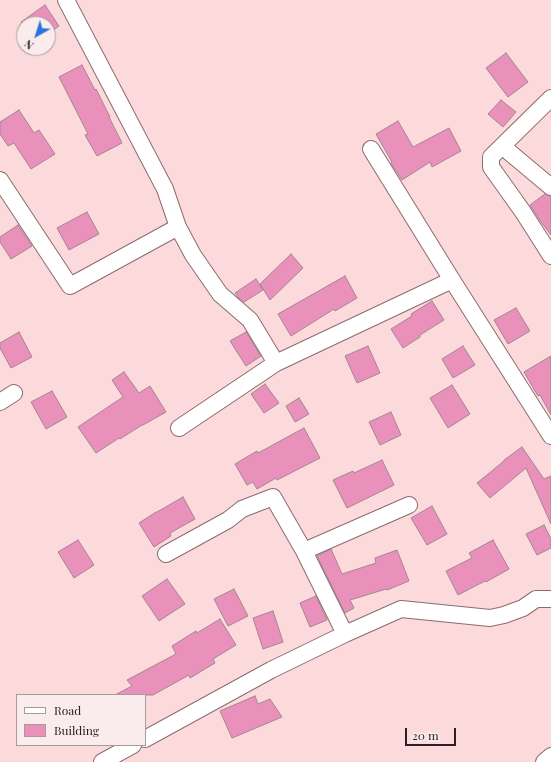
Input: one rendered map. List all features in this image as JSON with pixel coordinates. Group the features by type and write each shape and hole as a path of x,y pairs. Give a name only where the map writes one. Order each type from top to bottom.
{"street":[{"path":"66,0 165,189 178,227 193,255 220,294 250,320 276,363"},
{"path":"551,98 491,156 492,167 551,256"},
{"path":"502,146 551,187"},
{"path":"371,149 551,436"},
{"path":"0,180 70,286 178,227"},
{"path":"180,428 276,363 452,280"},
{"path":"0,402 14,393"},
{"path":"166,554 228,520 242,509 273,497 304,551 345,634"},
{"path":"304,551 410,505"},
{"path":"146,738 271,670 345,634 402,609 490,618 523,608 536,599 551,599"},
{"path":"102,762 131,746"},
{"path":"544,762 551,756"}],"building":[{"path":"45,5 52,16 29,16"},
{"path":"56,22 59,26 56,28"},
{"path":"506,53 528,82 508,97 486,68"},
{"path":"82,65 95,90 96,89 122,143 97,156 85,135 88,134 59,77"},
{"path":"501,100 516,112 503,127 488,114"},
{"path":"19,110 34,133 39,130 55,154 31,169 14,143 8,146 0,134 0,122"},
{"path":"398,121 413,147 449,128 461,151 432,167 430,162 402,180 391,163 392,162 376,134"},
{"path":"545,194 551,196 551,235 530,205"},
{"path":"87,212 99,234 69,250 57,228"},
{"path":"18,225 32,246 11,259 0,242 0,237"},
{"path":"291,254 303,268 270,300 260,284"},
{"path":"345,276 357,298 335,311 334,309 291,336 278,314"},
{"path":"256,279 263,290 244,302 235,293"},
{"path":"432,301 444,320 403,348 391,329"},
{"path":"516,308 530,331 508,344 494,320"},
{"path":"19,332 32,357 11,368 0,348 0,343"},
{"path":"246,332 261,356 246,366 230,341"},
{"path":"368,346 380,373 357,383 345,356"},
{"path":"463,346 475,365 453,378 442,359"},
{"path":"551,356 551,415 540,395 538,396 524,372"},
{"path":"124,372 139,393 150,386 166,412 120,439 119,438 96,453 78,427 123,397 112,380"},
{"path":"265,384 279,403 264,413 251,394"},
{"path":"452,385 470,414 448,428 430,398"},
{"path":"52,391 67,417 46,429 31,402"},
{"path":"299,398 309,414 295,422 286,406"},
{"path":"391,412 401,435 380,445 369,422"},
{"path":"304,428 320,458 277,480 276,478 257,489 253,482 247,485 235,464 257,451 258,453"},
{"path":"522,447 544,479 551,476 551,524 526,468 490,498 477,483"},
{"path":"382,460 394,485 347,508 333,480 353,471 354,473"},
{"path":"183,497 195,519 170,533 171,536 154,547 139,523"},
{"path":"432,506 447,534 427,545 411,518"},
{"path":"544,525 551,539 551,548 537,555 526,534"},
{"path":"78,540 94,565 74,578 58,552"},
{"path":"493,540 509,569 458,595 446,571 472,558 469,553"},
{"path":"331,549 342,574 376,563 375,558 397,550 409,581 387,590 386,589 350,600 354,608 345,613 317,556"},
{"path":"167,579 185,604 159,621 142,596"},
{"path":"234,589 248,616 228,626 214,599"},
{"path":"316,596 327,620 310,627 300,603"},
{"path":"273,611 283,642 263,649 253,618"},
{"path":"220,619 236,645 213,659 215,663 190,678 189,675 153,695 117,694 132,686 127,680 176,654 172,646 196,631 197,633"},
{"path":"255,696 258,704 270,699 282,717 232,738 220,711"}]}
